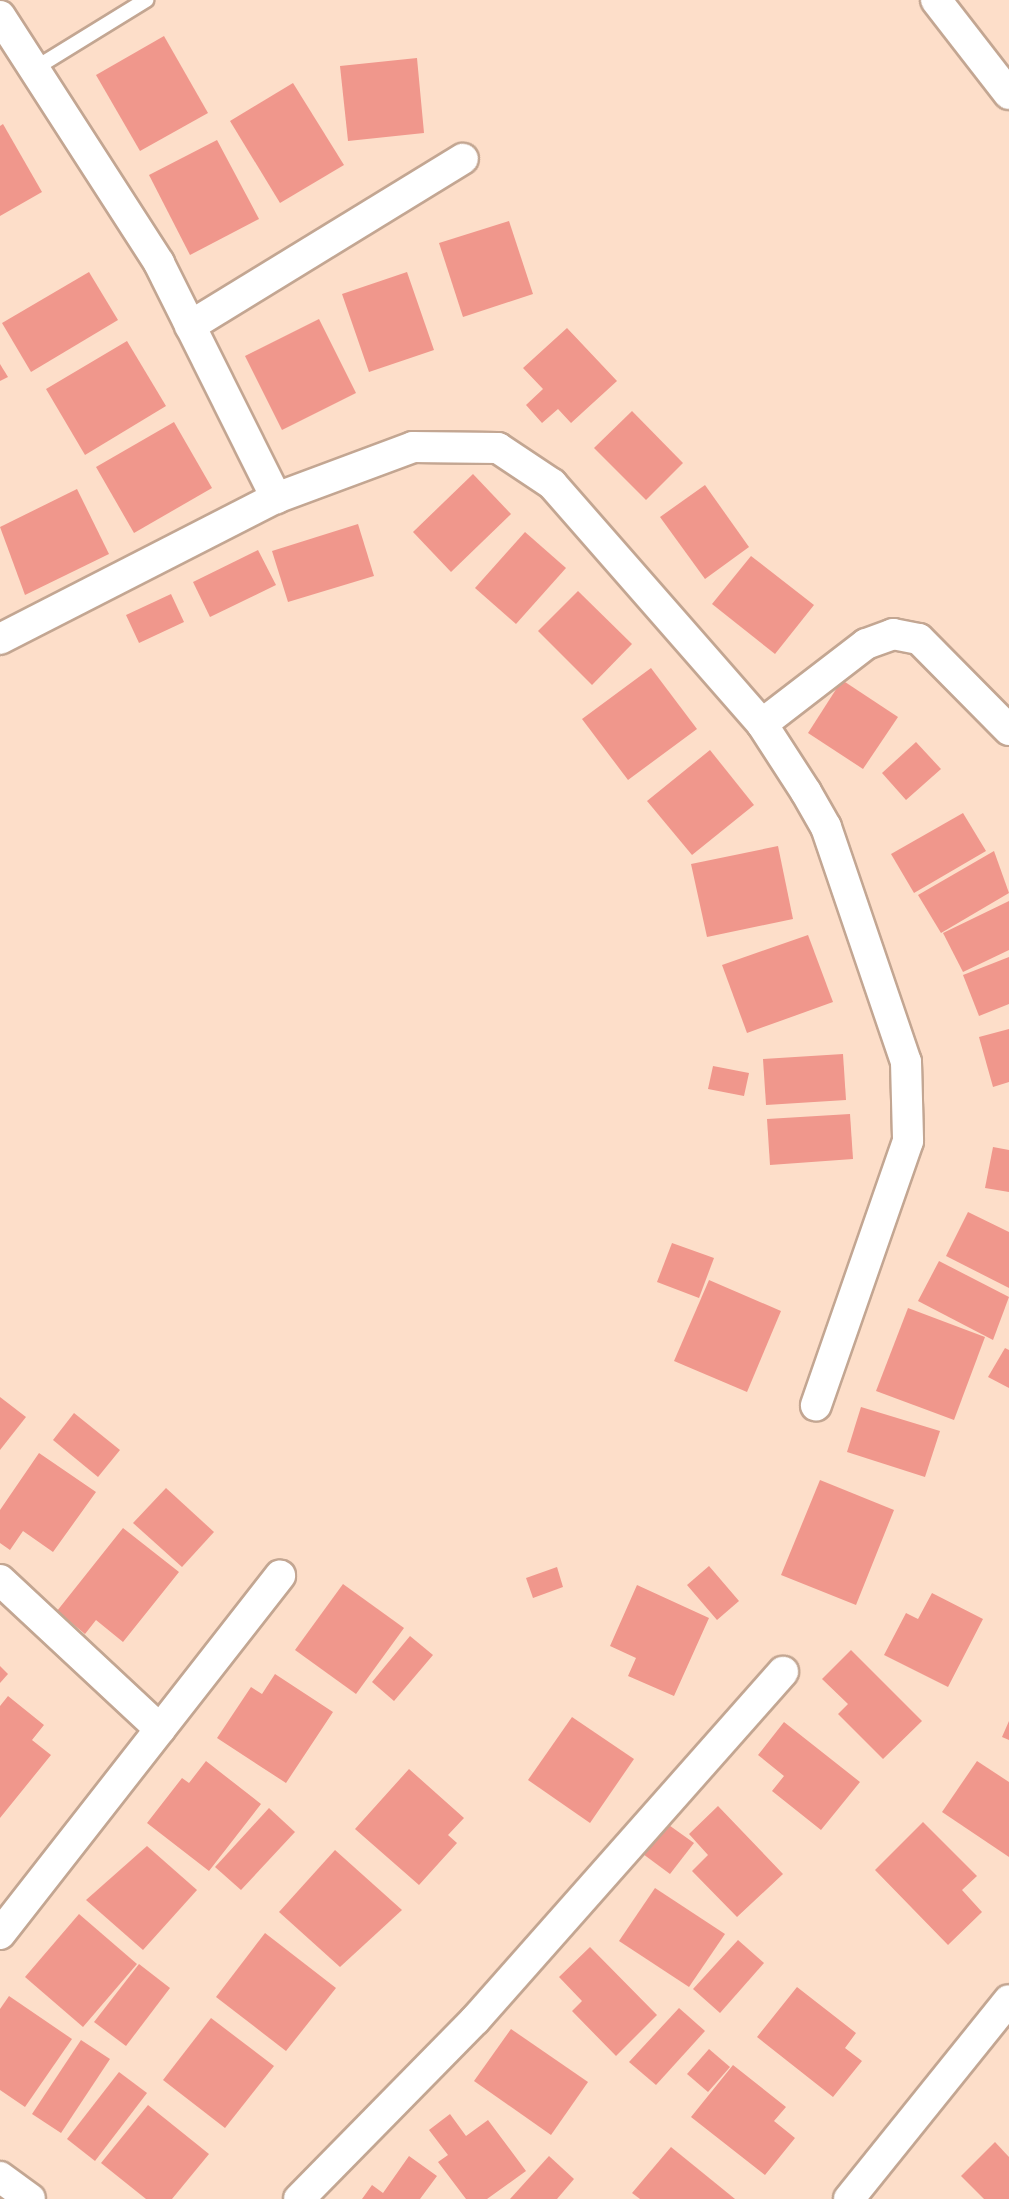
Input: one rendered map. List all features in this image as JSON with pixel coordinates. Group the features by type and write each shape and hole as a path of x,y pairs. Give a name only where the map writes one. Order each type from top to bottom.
{"street":[{"path":"936,0 1009,94"},
{"path":"0,16 159,263 276,498"},
{"path":"190,326 463,159"},
{"path":"0,638 276,498 413,447 498,448 552,484 762,724 826,827 906,1062 911,1101 908,1141 816,1405"},
{"path":"762,724 866,644 893,634 919,639 1009,730"},
{"path":"0,1934 280,1575"},
{"path":"0,1580 160,1729"},
{"path":"299,2199 475,2020 783,1672"},
{"path":"849,2199 1009,2000"},
{"path":"0,2177 30,2199"}],"lane":[{"path":"34,69 146,0"}],"building":[{"path":"164,36 208,113 140,151 96,75"},
{"path":"417,58 424,133 348,141 340,66"},
{"path":"293,83 344,165 280,203 230,121"},
{"path":"3,124 42,192 0,216 0,126"},
{"path":"217,140 259,219 190,255 149,175"},
{"path":"509,221 533,294 463,317 439,243"},
{"path":"89,272 118,320 31,372 2,323"},
{"path":"407,272 434,350 369,372 342,294"},
{"path":"319,319 356,393 282,430 245,356"},
{"path":"567,328 617,381 571,423 558,409 542,423 526,405 543,389 523,368"},
{"path":"127,341 166,406 85,455 46,389"},
{"path":"0,364 8,377 0,381"},
{"path":"632,411 683,463 646,500 594,448"},
{"path":"174,422 212,488 134,533 96,467"},
{"path":"473,474 511,514 451,572 413,532"},
{"path":"705,485 749,547 705,579 660,517"},
{"path":"77,489 109,554 25,595 0,527"},
{"path":"358,524 374,576 288,602 272,551"},
{"path":"525,532 566,568 516,624 475,588"},
{"path":"258,550 276,585 210,617 193,582"},
{"path":"751,556 814,605 775,654 712,604"},
{"path":"578,591 632,644 592,685 538,631"},
{"path":"171,594 184,622 139,643 126,615"},
{"path":"651,668 697,729 628,780 582,719"},
{"path":"842,680 898,717 863,769 808,733"},
{"path":"916,742 941,769 906,800 882,773"},
{"path":"710,750 754,805 692,855 647,801"},
{"path":"963,813 986,851 914,893 891,854"},
{"path":"778,846 793,919 707,937 691,864"},
{"path":"994,851 1009,893 941,933 918,895"},
{"path":"1009,901 1009,950 963,972 943,933"},
{"path":"808,935 833,1002 747,1033 722,965"},
{"path":"1009,957 1009,1004 979,1016 963,975"},
{"path":"1009,1029 1009,1082 993,1087 979,1037"},
{"path":"843,1054 846,1100 766,1105 763,1059"},
{"path":"713,1066 749,1073 744,1096 708,1089"},
{"path":"850,1114 853,1159 770,1165 767,1119"},
{"path":"993,1147 1009,1150 1009,1192 985,1188"},
{"path":"968,1212 1009,1232 1009,1288 946,1256"},
{"path":"672,1243 714,1258 699,1298 657,1282"},
{"path":"939,1261 1009,1297 993,1340 918,1301"},
{"path":"709,1280 781,1311 747,1392 674,1361"},
{"path":"908,1308 985,1337 954,1420 876,1391"},
{"path":"1005,1348 1009,1350 1009,1388 988,1377"},
{"path":"0,1397 26,1417 0,1450"},
{"path":"861,1407 940,1431 925,1477 847,1452"},
{"path":"74,1413 120,1450 98,1477 53,1440"},
{"path":"39,1453 96,1492 53,1552 23,1531 10,1550 0,1543 0,1510"},
{"path":"820,1480 894,1510 856,1605 781,1575"},
{"path":"166,1488 214,1532 182,1567 133,1523"},
{"path":"123,1528 179,1572 123,1642 96,1620 85,1634 57,1611"},
{"path":"709,1566 739,1601 717,1620 687,1585"},
{"path":"557,1567 563,1587 533,1598 526,1578"},
{"path":"343,1584 404,1628 356,1694 295,1650"},
{"path":"637,1585 709,1618 674,1696 628,1676 636,1658 610,1646"},
{"path":"932,1593 983,1619 948,1687 884,1655 906,1613 918,1619"},
{"path":"410,1636 433,1655 394,1701 372,1682"},
{"path":"851,1650 922,1721 883,1759 838,1714 848,1704 822,1679"},
{"path":"0,1666 8,1674 0,1683"},
{"path":"275,1674 333,1712 286,1783 217,1738 251,1687 262,1694"},
{"path":"8,1696 44,1725 32,1740 51,1755 0,1818 0,1706"},
{"path":"572,1717 634,1759 590,1823 528,1780"},
{"path":"1009,1721 1009,1740 1002,1737"},
{"path":"784,1722 860,1782 821,1830 772,1791 784,1776 758,1755"},
{"path":"206,1761 261,1804 209,1871 147,1823 182,1778 189,1783"},
{"path":"977,1761 1009,1782 1009,1857 942,1812"},
{"path":"409,1769 464,1818 448,1835 457,1843 419,1885 355,1829"},
{"path":"718,1806 783,1874 737,1917 692,1871 708,1855 689,1834"},
{"path":"269,1808 295,1832 241,1890 215,1867"},
{"path":"923,1822 977,1876 962,1890 982,1912 948,1945 875,1870"},
{"path":"666,1823 694,1843 670,1874 643,1854"},
{"path":"147,1846 197,1890 143,1950 86,1900"},
{"path":"335,1850 402,1910 340,1967 279,1912"},
{"path":"655,1888 725,1934 689,1987 619,1941"},
{"path":"79,1914 137,1964 83,2027 25,1977"},
{"path":"265,1933 336,1988 286,2051 216,1997"},
{"path":"738,1940 764,1963 720,2013 693,1989"},
{"path":"590,1947 657,2015 616,2056 572,2011 582,2001 559,1977"},
{"path":"139,1964 170,1988 126,2046 94,2022"},
{"path":"797,1987 856,2033 845,2048 862,2061 833,2097 757,2037"},
{"path":"9,1996 72,2039 25,2107 0,2090 0,2009"},
{"path":"679,2008 705,2031 656,2085 629,2062"},
{"path":"211,2018 274,2066 225,2128 163,2080"},
{"path":"511,2029 588,2082 551,2135 474,2081"},
{"path":"81,2040 110,2059 61,2133 32,2114"},
{"path":"709,2049 730,2067 708,2092 687,2074"},
{"path":"733,2065 786,2107 774,2121 795,2138 765,2175 691,2117"},
{"path":"119,2072 147,2093 95,2161 67,2139"},
{"path":"148,2105 209,2154 172,2199 146,2199 101,2163"},
{"path":"450,2114 466,2136 488,2120 526,2171 487,2199 466,2199 438,2162 448,2155 429,2130"},
{"path":"995,2142 1009,2157 1009,2199 984,2199 961,2176"},
{"path":"671,2147 735,2199 640,2199 632,2193"},
{"path":"409,2156 437,2176 420,2199 362,2199 372,2185 383,2193"},
{"path":"549,2156 574,2179 557,2199 510,2199"}]}
